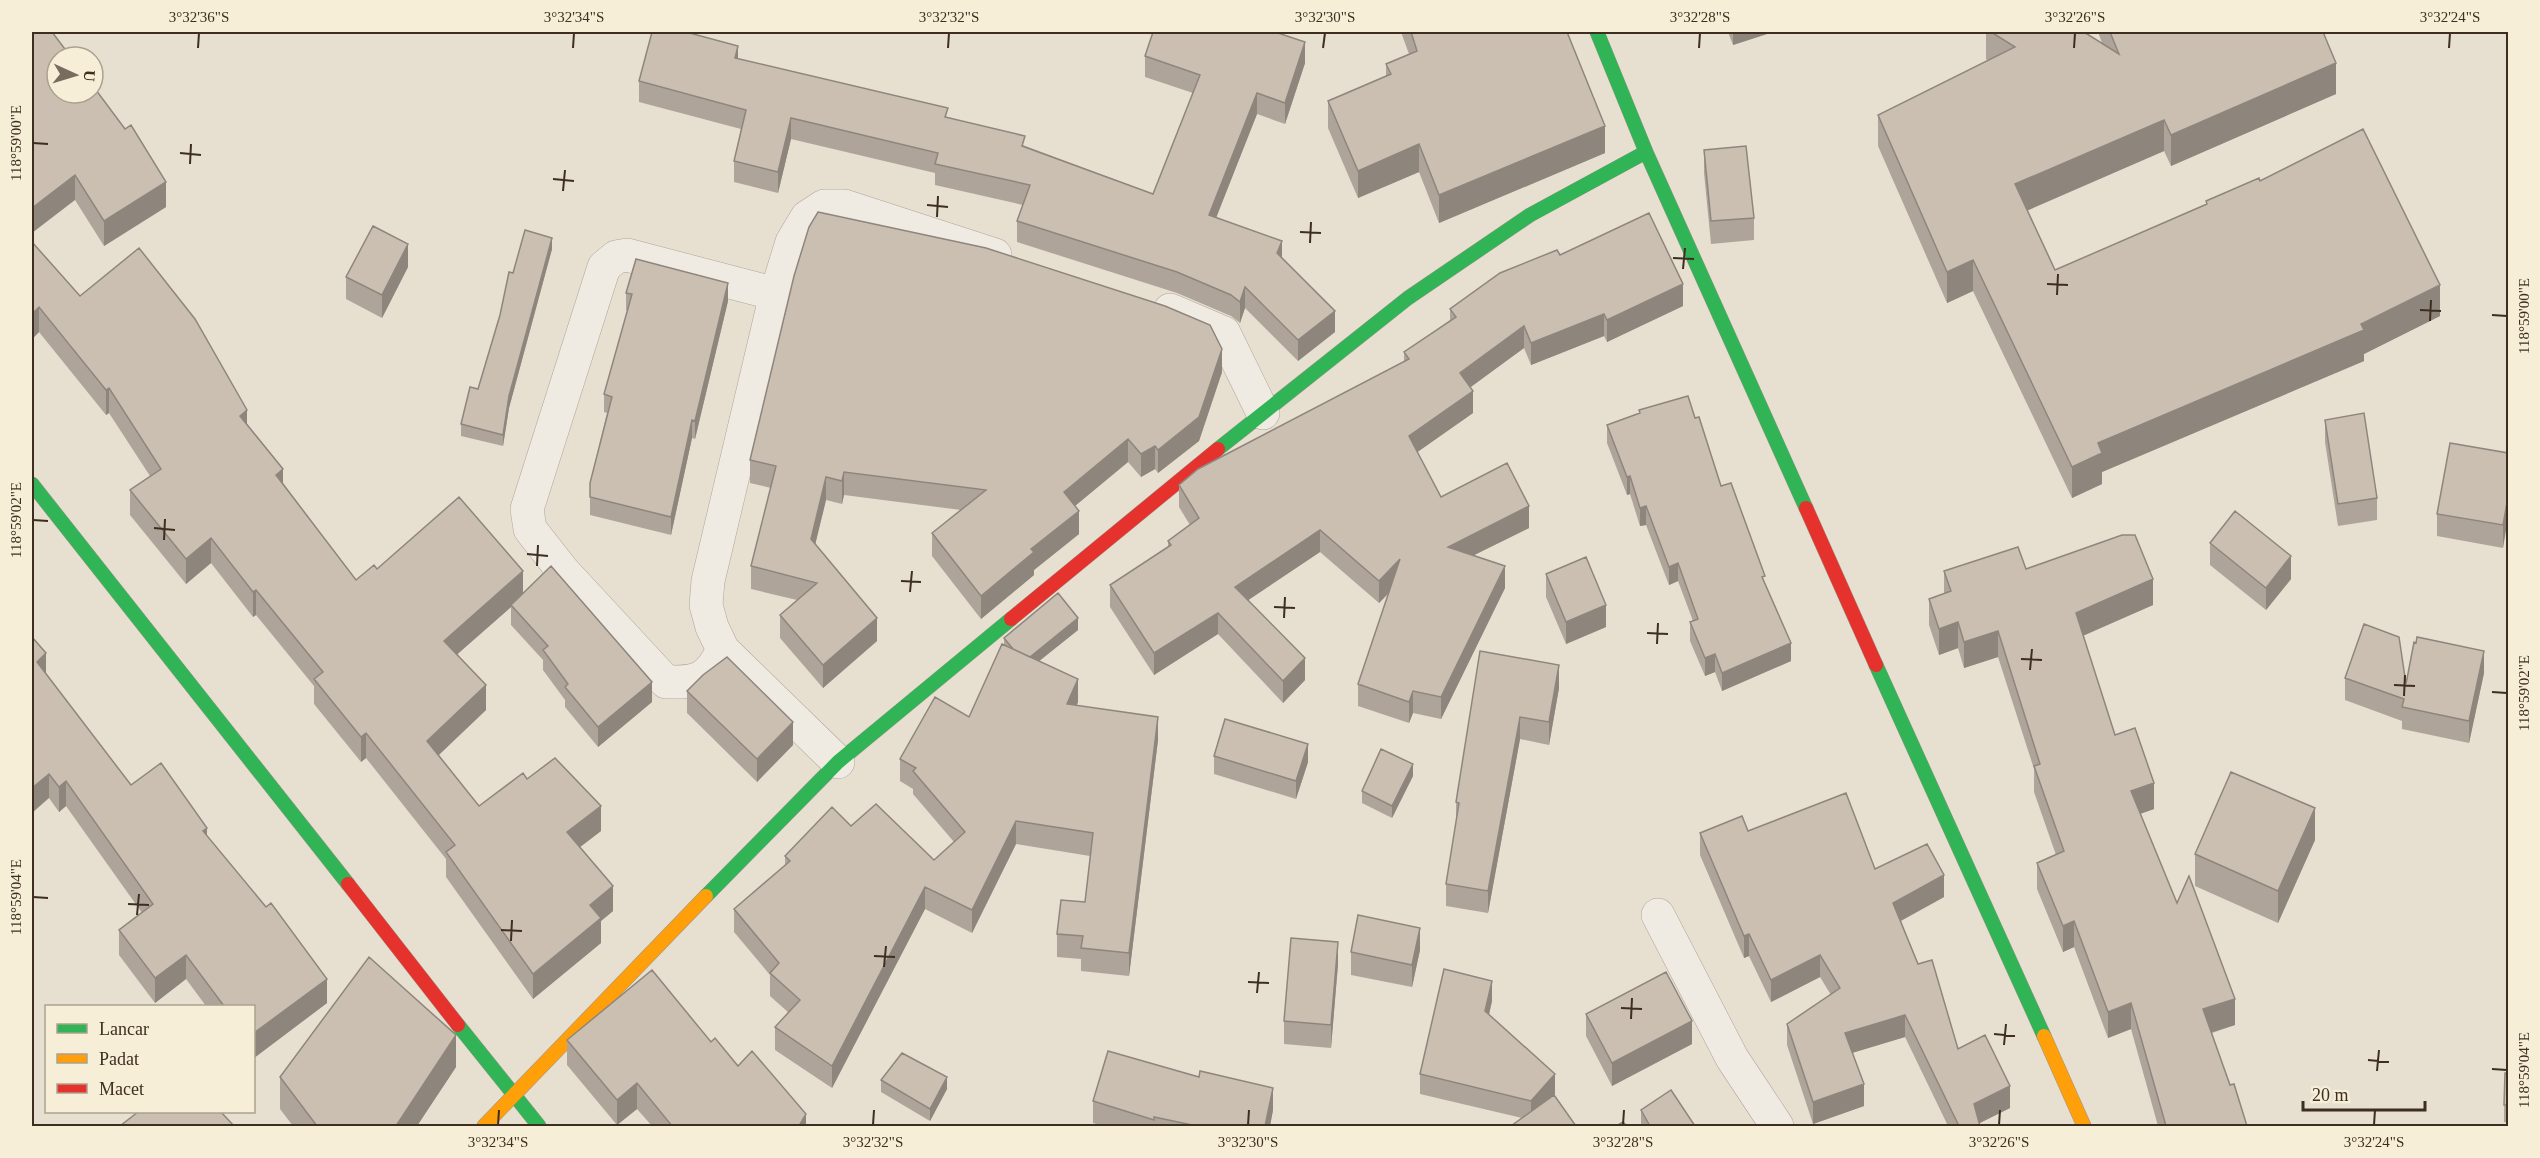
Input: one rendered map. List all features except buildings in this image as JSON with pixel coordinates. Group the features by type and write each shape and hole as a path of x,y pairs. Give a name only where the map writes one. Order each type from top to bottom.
{"main road":[{"path":"1598,32 1646,152 2084,1126"},
{"path":"484,1126 838,762 1263,413 1408,298 1530,215 1646,152"},
{"path":"32,484 273,786 513,1097 539,1126"}],"street":[{"path":"838,762 723,650 706,605 708,581 776,294 792,242 807,217 824,206 844,206 1024,264"},
{"path":"723,650 712,670 699,680 666,682 563,571 530,529 527,509 604,267 616,257 627,255 776,294"},
{"path":"1140,301 1224,333 1263,413"},
{"path":"1658,915 1732,1058 1777,1126"}],"traffic: fast":[{"path":"1597,32 1646,152 1806,508"},
{"path":"1218,449 1408,298 1530,215 1646,152"},
{"path":"32,484 348,884"},
{"path":"706,896 838,762 1011,619"},
{"path":"1876,665 2044,1036"},
{"path":"458,1025 539,1126"}],"traffic: slow":[{"path":"484,1126 706,896"},
{"path":"2044,1036 2084,1126"}],"traffic: jam":[{"path":"1011,619 1218,449"},
{"path":"1806,508 1876,665"},
{"path":"348,884 458,1025"}]}
